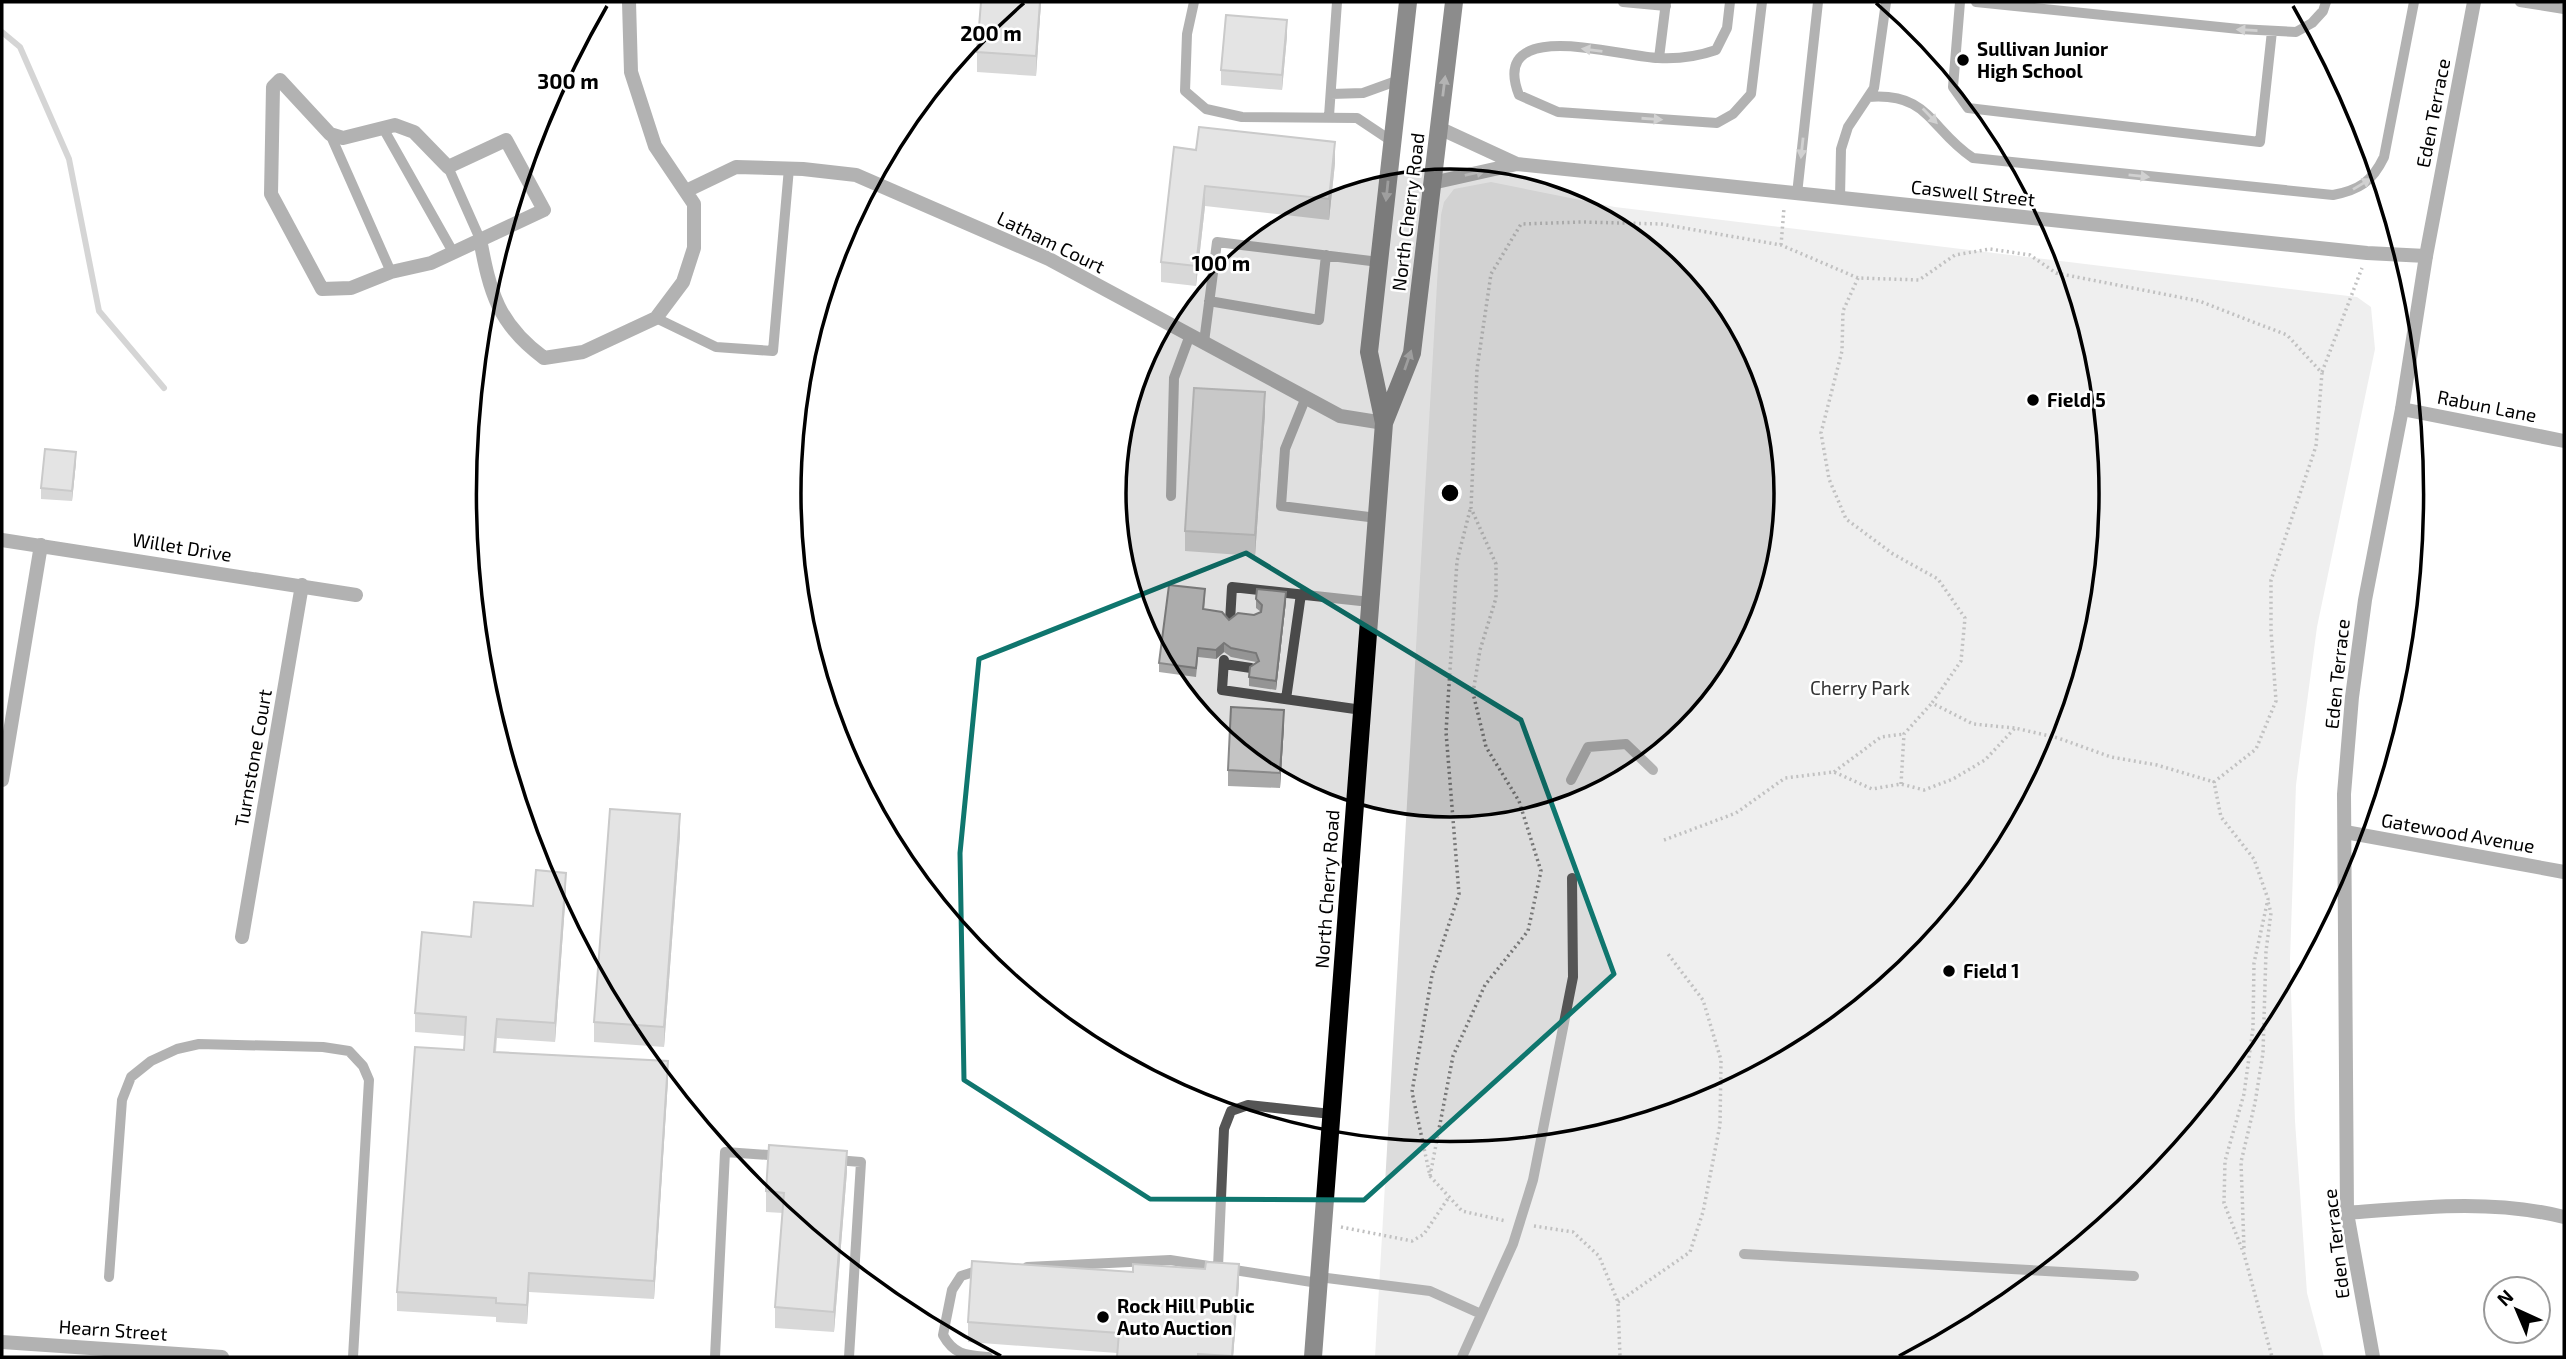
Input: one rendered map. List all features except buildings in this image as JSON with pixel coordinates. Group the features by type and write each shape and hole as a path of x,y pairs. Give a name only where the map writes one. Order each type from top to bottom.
{"main road":[{"name":"North Cherry Road","path":"1313,1357 1384,424 1369,352 1408,2"},
{"name":"North Cherry Road","path":"1384,424 1412,353 1454,2"}],"street":[{"path":"480,239 489,289 518,338 544,358 583,352 656,318 684,282 694,248 694,204 655,146 631,72 629,2"},
{"name":"Eden Terrace","path":"2373,1357 2347,1213 2345,832 2352,697 2365,600 2402,409 2426,256 2474,2"},
{"path":"280,80 330,134 343,138 383,128 395,125 414,132 448,167 506,140 544,211 431,264 391,272 351,288 322,289 271,194 273,87 280,80"},
{"name":"Caswell Street","path":"1439,128 1517,164"},
{"name":"Caswell Street","path":"1432,183 1517,164 2367,253 2426,256"},
{"name":"Latham Court","path":"686,191 736,167 789,168 856,175 1049,259 1340,416 1384,424"},
{"name":"Rabun Lane","path":"2402,409 2564,441"},
{"name":"Willet Drive","path":"2,540 356,595"},
{"path":"2,780 41,545"},
{"name":"Turnstone Court","path":"242,937 302,585"},
{"name":"Gatewood Avenue","path":"2345,832 2564,872"},
{"path":"2347,1213 2459,1204 2528,1208 2564,1217"},
{"name":"Hearn Street","path":"2,1342 222,1357"}],"lane":[{"path":"1194,2 1187,34 1185,90 1206,109 1242,117 1356,118 1393,142"},
{"path":"1329,116 1337,2"},
{"path":"1623,2 1666,4 1659,58"},
{"path":"1730,2 1727,28 1716,50 1702,55 1659,58 1545,44 1526,51 1516,64 1514,82 1519,95 1558,112 1717,123 1733,114 1751,94 1762,2"},
{"path":"1791,193 1807,102 1818,2"},
{"path":"1840,198 1841,149 1848,127 1874,88 1886,2"},
{"path":"1960,2 1953,87 1968,108 2260,142 2272,31"},
{"path":"1976,2 2296,32 2312,23 2323,11 2326,2"},
{"path":"1868,97 1905,99 1922,107 1957,148 1973,158 2333,195 2366,185 2375,176 2384,157 2414,2"},
{"path":"2520,2 2564,9"},
{"path":"1331,94 1363,93 1399,80"},
{"path":"383,128 453,252"},
{"path":"330,134 391,272"},
{"path":"448,167 480,239"},
{"path":"656,318 716,347 773,351 789,168"},
{"path":"1203,342 1217,242 1379,262"},
{"path":"1209,301 1319,320 1326,255"},
{"path":"1171,496 1174,377 1190,335"},
{"path":"1306,397 1284,449 1281,506 1377,518"},
{"path":"1243,615 1230,617 1232,587 1370,602"},
{"path":"1286,699 1284,671 1293,646 1301,594"},
{"path":"1283,620 1297,621"},
{"path":"1281,644 1293,646"},
{"path":"1251,668 1224,662 1222,690 1362,710"},
{"path":"1571,780 1588,747 1626,744 1653,770"},
{"path":"1462,1357 1519,1224 1533,1180 1573,977 1572,878"},
{"path":"109,1277 122,1100 131,1077 151,1061 177,1049 199,1044 323,1047 349,1051 363,1066 369,1080 353,1357"},
{"path":"1218,1267 1224,1129 1231,1111 1248,1105 1331,1114"},
{"path":"715,1357 725,1152 793,1157"},
{"path":"820,1158 861,1161 849,1357"},
{"path":"1744,1254 2134,1276"},
{"path":"1020,1268 1159,1260 1430,1292 1481,1314"},
{"path":"988,1357 963,1355 951,1349 943,1335 952,1290 961,1276 975,1269 996,1269"}],"path":[{"path":"1781,245 1791,193"},
{"path":"1620,1357 1618,1302 1599,1256 1573,1232 1519,1224 1462,1211 1430,1176 1412,1092 1432,975 1459,894 1446,732 1457,561 1471,508 1477,369 1491,274 1521,224 1582,222 1661,225 1781,245 1858,278 1919,280 1955,255 1990,249 2030,255 2056,273 2199,301 2287,335 2322,373"},
{"path":"2214,782 2256,749 2276,701 2271,630 2272,580 2316,446 2322,373 2367,253"},
{"path":"1858,278 1843,311 1842,351 1821,433 1829,479 1846,519 1893,554 1938,579 1965,618 1961,661 1932,703 1904,734 1900,784"},
{"path":"1430,1176 1453,1056 1485,985 1528,932 1541,871 1520,802 1486,747 1473,693 1480,650 1496,598 1496,564 1471,508"},
{"path":"1932,703 1973,724 2015,728 2058,738 2111,757 2157,765 2214,782"},
{"path":"1834,772 1872,789 1900,784 1924,790 1953,779 1985,760 2015,728"},
{"path":"1664,840 1736,813 1785,778 1834,772 1881,737 1904,734"},
{"path":"2214,782 2221,817 2254,859 2271,913 2266,951 2263,1053 2241,1162 2244,1254"},
{"path":"2268,899 2254,964 2253,1028 2244,1094 2225,1161 2224,1203 2244,1254 2272,1357"},
{"path":"1618,1302 1690,1252 1703,1212 1720,1125 1721,1060 1703,1000 1668,954"},
{"path":"1323,1224 1412,1241 1424,1234 1449,1197"}],"highlighted area":[{"path":"1246,553 1521,720 1614,974 1364,1200 1150,1199 964,1080 960,853 979,659"}],"green space":[{"name":"Cherry Park","path":"1491,182 1615,207 2357,297 2371,307 2375,349 2317,627 2296,785 2290,959 2295,1121 2307,1293 2324,1357 1375,1357 1441,215 1444,202 1454,189"}],"waterway":[{"path":"2,32 20,47 69,159 99,311 164,388"}],"place":[{"name":"Sullivan Junior High School","path":"1963,60"},
{"name":"Field 5","path":"2033,400"},
{"name":"Field 1","path":"1949,971"},
{"name":"Rock Hill Public Auto Auction","path":"1103,1317"}]}
